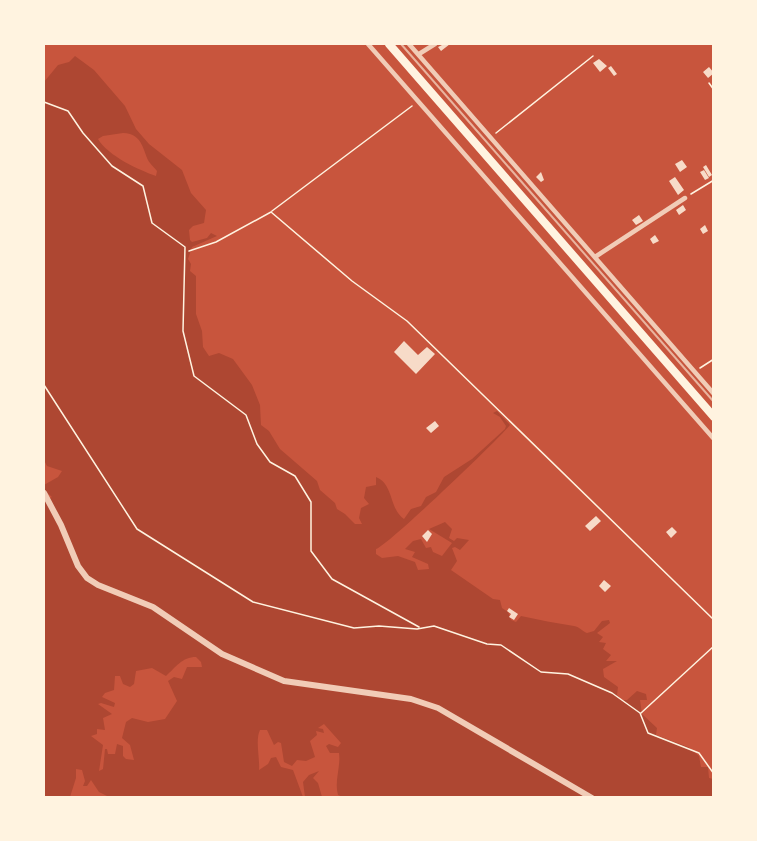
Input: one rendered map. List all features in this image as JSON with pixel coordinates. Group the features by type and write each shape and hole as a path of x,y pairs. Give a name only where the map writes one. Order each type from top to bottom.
{"main road":[{"path":"388,44 714,417"}],"street":[{"path":"368,44 714,439"},
{"path":"409,44 714,394"},
{"path":"419,54 435,44"},
{"path":"595,257 685,198"},
{"path":"44,493 61,525 78,566 93,582 144,602 222,654 284,681 307,687 411,699 438,708 592,798"}],"path":[{"path":"490,138 593,56"},
{"path":"709,83 714,90"},
{"path":"187,251 216,242 271,212 418,101"},
{"path":"44,102 68,111 112,166 143,186 153,223 183,244 187,251 183,331 194,376 246,416 257,444 270,462 295,476 311,502 311,551 332,579 420,628"},
{"path":"685,198 714,180"},
{"path":"271,212 352,281 407,321 714,620"},
{"path":"695,373 714,359"},
{"path":"44,385 137,529 253,602 354,628 434,626 487,644 501,645 541,672 568,674 600,686 640,713 648,733 699,753 714,774"},
{"path":"640,713 714,646"}],"shaded area":[{"path":"75,56 94,70 125,106 136,129 149,144 182,170 191,193 206,210 204,223 193,226 189,230 190,240 192,242 207,238 211,233 217,236 192,247 188,259 191,264 190,271 196,276 196,314 202,331 203,347 209,356 219,353 233,359 252,385 260,405 261,425 269,431 280,449 317,481 320,490 355,524 362,524 359,518 361,508 369,504 364,498 366,487 376,485 376,477 386,485 399,515 404,519 411,509 421,506 426,497 436,492 444,477 472,459 505,429 506,426 500,417 493,413 497,411 510,425 465,471 376,549 376,554 382,558 398,556 415,562 418,570 429,569 428,564 412,557 415,552 405,549 413,541 421,539 426,548 431,547 433,552 442,556 452,543 429,529 445,522 452,529 449,538 454,541 457,538 469,540 460,550 452,548 457,561 451,570 493,599 500,600 502,608 508,612 511,620 516,622 521,616 576,627 587,633 594,631 602,621 609,620 610,623 597,633 603,637 599,642 606,643 603,649 611,655 606,661 617,661 603,669 604,677 618,687 617,695 621,700 627,700 637,691 646,694 647,700 640,700 642,714 657,728 656,735 688,747 699,756 701,767 708,767 709,778 713,779 713,797 343,797 338,795 337,790 339,753 330,753 326,746 329,744 338,747 341,743 324,724 318,728 323,729 324,733 316,731 317,735 310,741 315,757 306,761 297,760 292,766 284,762 281,743 274,745 267,730 260,730 259,770 268,764 271,758 276,757 281,767 293,770 303,797 109,797 99,792 91,780 87,786 83,786 85,781 82,770 76,769 76,778 70,797 44,797 44,501 52,497 45,491 44,485 58,477 62,471 47,466 44,460 44,82 58,65 69,62","holes":["123,133 135,136 139,140 157,171 156,176 116,157 98,139","196,657 202,667 187,667 182,679 174,677 168,681 177,701 165,719 148,722 132,718 126,722 122,738 130,745 134,760 126,759 123,756 123,746 117,744 115,754 108,754 105,749 103,769 99,771 103,745 91,736 97,734 97,729 105,730 103,718 112,714 98,704 114,707 115,703 102,697 105,693 114,690 115,676 120,676 123,684 130,687 134,684 136,671 152,668 166,676 183,661"]},
{"path":"319,771 313,778 318,783 322,797 305,797 303,782 309,775"}],"building":[{"path":"450,44 441,51 438,47"},
{"path":"599,59 607,66 600,72 593,63"},
{"path":"611,66 617,74 614,76 608,68"},
{"path":"709,67 714,73 708,78 703,72"},
{"path":"682,160 687,167 680,172 675,164"},
{"path":"706,165 712,175 709,177 703,167"},
{"path":"704,170 709,178 705,180 700,172"},
{"path":"541,172 544,180 541,182 536,177"},
{"path":"675,177 684,190 678,195 669,181"},
{"path":"683,205 686,210 679,215 676,210"},
{"path":"639,215 643,221 636,225 632,220"},
{"path":"705,225 708,231 703,234 700,229"},
{"path":"655,235 659,241 653,244 650,239"},
{"path":"404,341 418,355 427,347 435,354 416,374 394,352"},
{"path":"435,421 439,426 431,433 426,428"},
{"path":"596,516 601,521 590,531 585,526"},
{"path":"672,527 677,532 671,538 666,532"},
{"path":"428,530 432,534 427,542 422,536"},
{"path":"604,580 611,586 605,592 599,586"},
{"path":"509,608 518,614 514,620 509,617 511,614 507,611"}],"railway":[{"path":"401,44 714,402"}]}
